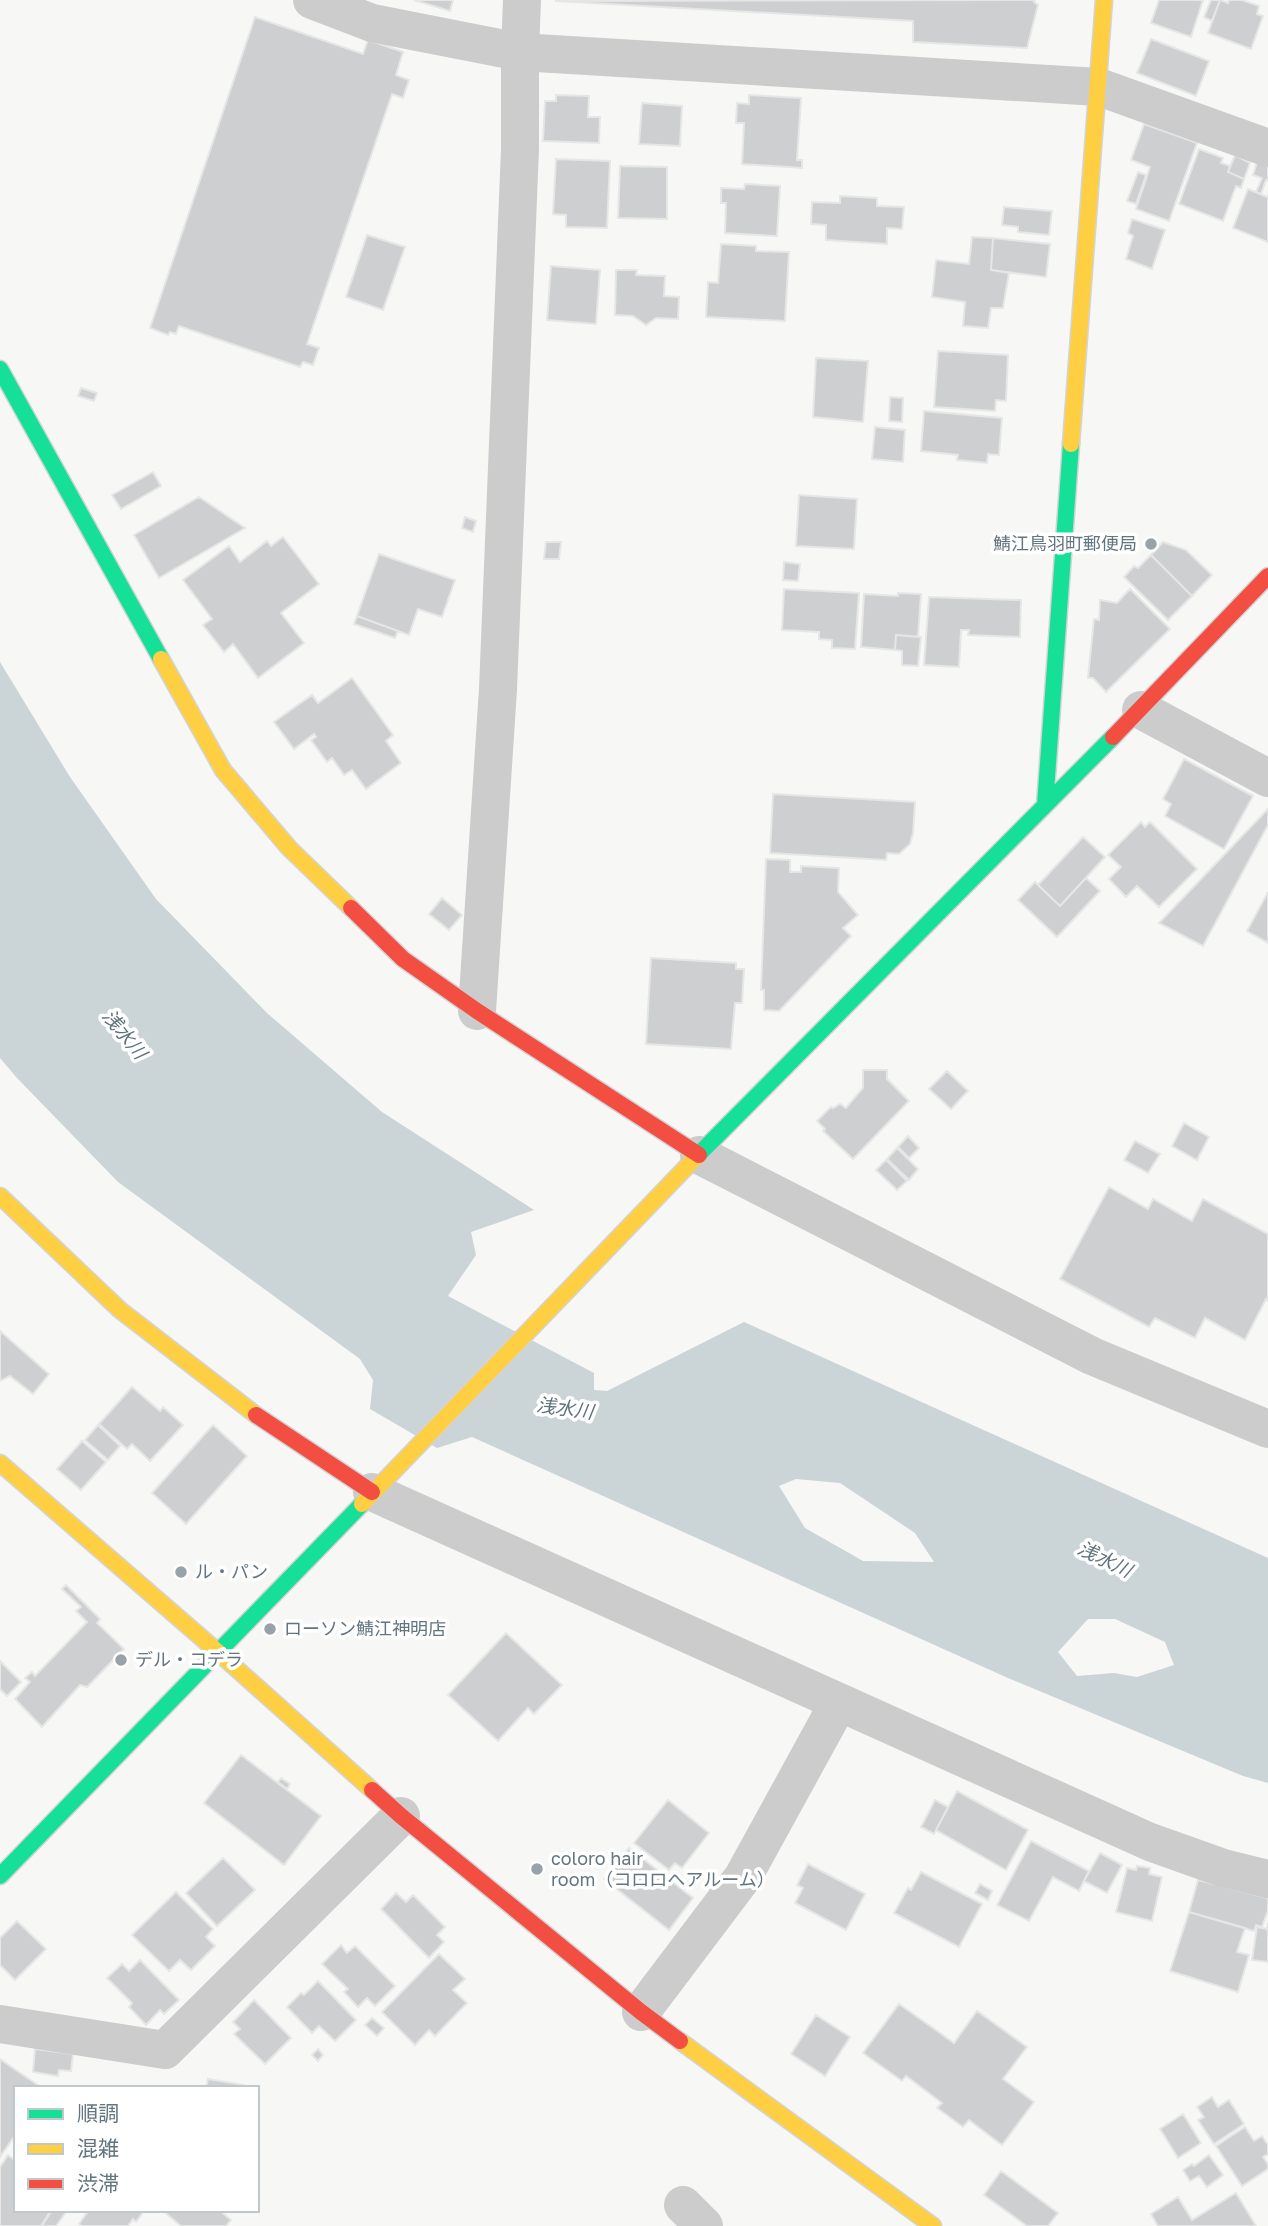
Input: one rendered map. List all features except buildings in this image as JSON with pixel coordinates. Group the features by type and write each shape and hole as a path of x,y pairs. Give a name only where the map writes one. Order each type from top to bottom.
{"street":[{"path":"312,0 372,23 520,52 1099,87 1268,148"},
{"path":"477,1011 498,689 520,149 522,0"},
{"path":"1045,805 1104,0"},
{"path":"0,369 223,770 289,848 403,960 477,1011 686,1168 1092,1356 1268,1429"},
{"path":"0,1876 219,1653 686,1168 1141,710 1268,576"},
{"path":"1141,710 1268,778"},
{"path":"0,1196 120,1310 253,1413 372,1492 1150,1842 1223,1868 1268,1879"},
{"path":"0,1463 401,1815 641,2012 933,2226"},
{"path":"641,2012 743,1877 839,1702"},
{"path":"0,2024 165,2050 401,1815"}],"water":[{"name":"浅水川","path":"0,662 70,777 156,899 267,1013 382,1112 534,1210 471,1232 476,1255 448,1296 594,1373 594,1390 607,1391 744,1322 1268,1558 1268,1783 1243,1776 1008,1678 472,1437 437,1448 370,1409 373,1380 360,1359 118,1182 0,1058","holes":["796,1479 840,1483 915,1533 934,1562 863,1561 805,1528 779,1486","1088,1619 1115,1619 1165,1642 1174,1665 1137,1677 1114,1673 1077,1676 1058,1652"]}],"traffic: fast":[{"path":"0,369 161,659"},
{"path":"1045,805 1071,444"},
{"path":"698,1155 1113,737"},
{"path":"0,1876 362,1504"}],"traffic: slow":[{"path":"1071,444 1104,0"},
{"path":"161,659 223,770 289,848 351,908"},
{"path":"362,1504 698,1155"},
{"path":"0,1196 120,1310 256,1415"},
{"path":"0,1463 372,1790"},
{"path":"680,2041 933,2226"}],"traffic: jam":[{"path":"1113,737 1268,576"},
{"path":"351,908 403,959 477,1011 699,1155"},
{"path":"256,1415 372,1492"},
{"path":"372,1790 641,2012 680,2041"}],"place":[{"name":"鯖江鳥羽町郵便局","path":"1151,544"},
{"name":"ル・パン","path":"181,1572"},
{"name":"ローソン鯖江神明店","path":"270,1629"},
{"name":"デル・コデラ","path":"121,1660"},
{"name":"coloro hair room（コロロヘアルーム）","path":"537,1869"}]}
